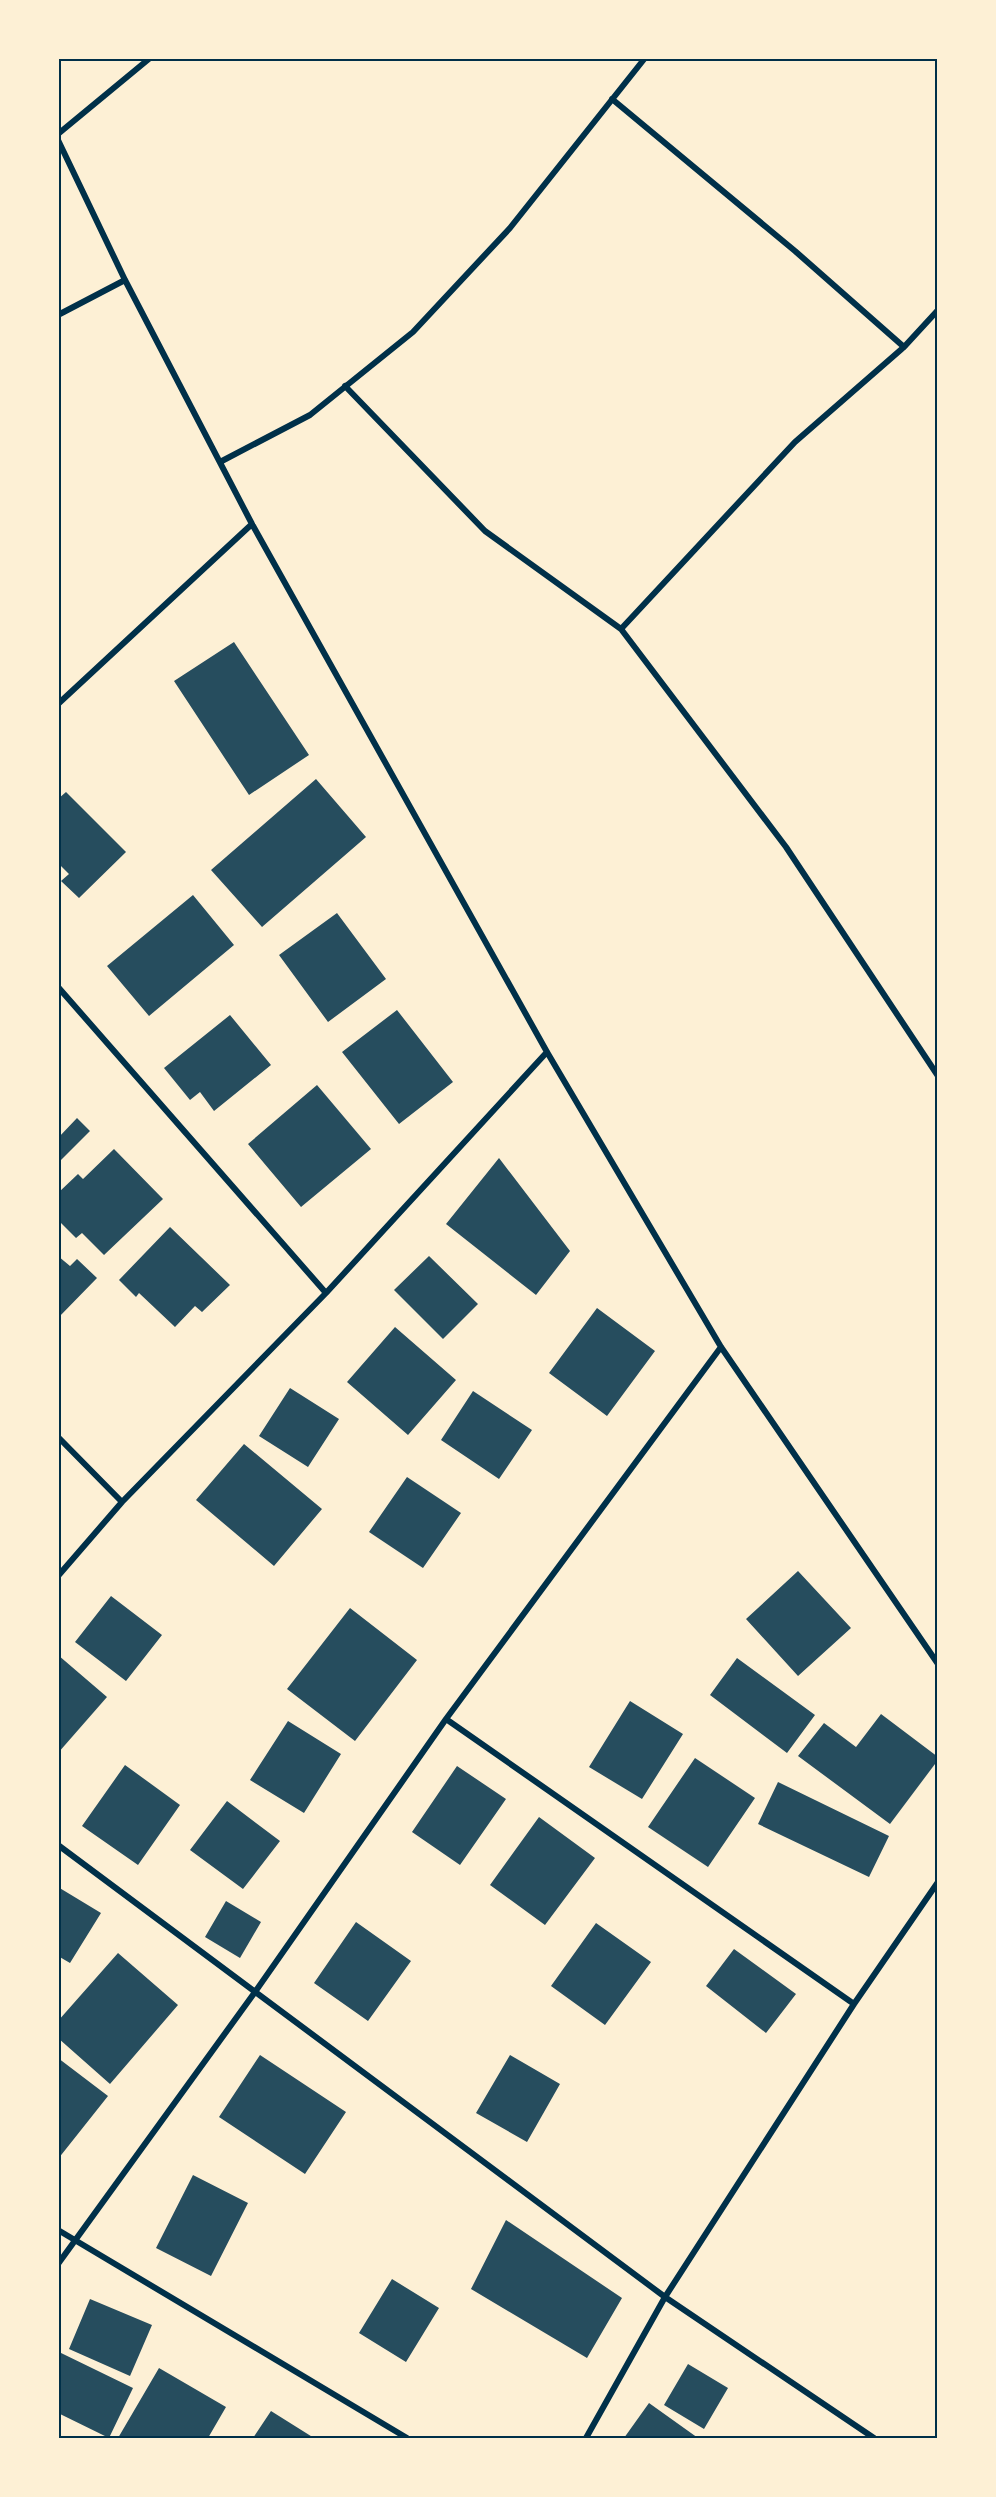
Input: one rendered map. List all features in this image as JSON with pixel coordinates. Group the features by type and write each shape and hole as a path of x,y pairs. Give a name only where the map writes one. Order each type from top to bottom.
{"street":[{"path":"58,134 150,58"},
{"path":"220,462 310,415 413,332 510,228 645,58"},
{"path":"612,99 795,251 904,346"},
{"path":"58,140 125,280 252,524 547,1052 721,1347 938,1664"},
{"path":"58,315 125,280"},
{"path":"621,629 795,442 904,346 938,310"},
{"path":"345,386 485,531 621,629 786,847 938,1076"},
{"path":"58,704 252,524"},
{"path":"58,987 326,1293"},
{"path":"58,1576 122,1502 326,1293 547,1052"},
{"path":"58,2264 255,1992 446,1719 721,1347"},
{"path":"58,1437 122,1502"},
{"path":"446,1719 854,2004"},
{"path":"58,1845 665,2297 874,2439"},
{"path":"586,2439 665,2297 854,2004 938,1882"},
{"path":"58,2230 406,2439"}],"building":[{"path":"234,642 309,755 249,795 174,681"},
{"path":"316,779 366,837 262,927 211,870"},
{"path":"66,792 126,852 79,898 61,881 69,874 58,863 58,799"},
{"path":"193,895 234,945 149,1016 107,966"},
{"path":"337,913 386,979 328,1022 279,955"},
{"path":"397,1010 453,1082 399,1124 342,1052"},
{"path":"230,1015 271,1065 214,1111 200,1092 190,1100 164,1068"},
{"path":"317,1085 371,1149 301,1207 248,1144"},
{"path":"77,1118 90,1131 58,1163 58,1138"},
{"path":"114,1149 163,1199 104,1255 82,1233 76,1238 58,1220 58,1193 78,1174 83,1179"},
{"path":"499,1158 570,1251 536,1295 446,1224"},
{"path":"170,1227 230,1285 202,1312 195,1306 175,1327 139,1293 136,1297 119,1280"},
{"path":"58,1256 70,1266 77,1259 97,1278 58,1318"},
{"path":"429,1256 478,1304 443,1339 394,1290"},
{"path":"597,1308 655,1351 607,1416 549,1373"},
{"path":"395,1327 456,1380 408,1435 347,1382"},
{"path":"290,1388 339,1419 308,1467 259,1436"},
{"path":"473,1391 532,1430 499,1479 441,1440"},
{"path":"244,1444 322,1509 274,1566 196,1500"},
{"path":"407,1477 461,1513 423,1568 369,1532"},
{"path":"798,1571 851,1628 798,1676 746,1619"},
{"path":"111,1596 162,1635 126,1681 75,1642"},
{"path":"350,1608 417,1660 355,1741 287,1689"},
{"path":"58,1655 107,1697 58,1753"},
{"path":"737,1658 815,1715 787,1753 710,1695"},
{"path":"630,1701 683,1734 642,1799 589,1767"},
{"path":"881,1714 938,1757 890,1824 798,1756 824,1723 856,1747"},
{"path":"288,1721 341,1754 304,1813 250,1780"},
{"path":"695,1758 755,1798 708,1867 648,1827"},
{"path":"125,1765 180,1805 138,1865 82,1826"},
{"path":"457,1766 506,1799 460,1865 412,1832"},
{"path":"778,1782 889,1836 869,1877 758,1824"},
{"path":"227,1801 280,1841 243,1889 190,1850"},
{"path":"539,1817 595,1858 545,1925 490,1885"},
{"path":"58,1887 101,1913 70,1963 58,1956"},
{"path":"226,1901 261,1922 240,1958 205,1937"},
{"path":"356,1922 411,1961 368,2021 314,1983"},
{"path":"596,1923 651,1962 605,2025 551,1986"},
{"path":"734,1949 796,1994 766,2033 706,1986"},
{"path":"118,1953 178,2005 110,2084 58,2038 58,2021"},
{"path":"260,2055 346,2112 305,2174 219,2117"},
{"path":"510,2055 560,2084 527,2142 476,2113"},
{"path":"58,2058 108,2096 58,2159"},
{"path":"193,2175 248,2203 211,2276 156,2248"},
{"path":"506,2220 622,2298 587,2358 471,2289"},
{"path":"392,2279 439,2308 406,2362 359,2333"},
{"path":"90,2299 152,2325 130,2376 69,2349"},
{"path":"59,2352 133,2388 109,2438 58,2413"},
{"path":"688,2364 728,2388 704,2429 664,2405"},
{"path":"159,2368 226,2407 208,2438 118,2438"},
{"path":"649,2403 698,2438 624,2438"},
{"path":"271,2411 314,2438 253,2438"}]}
